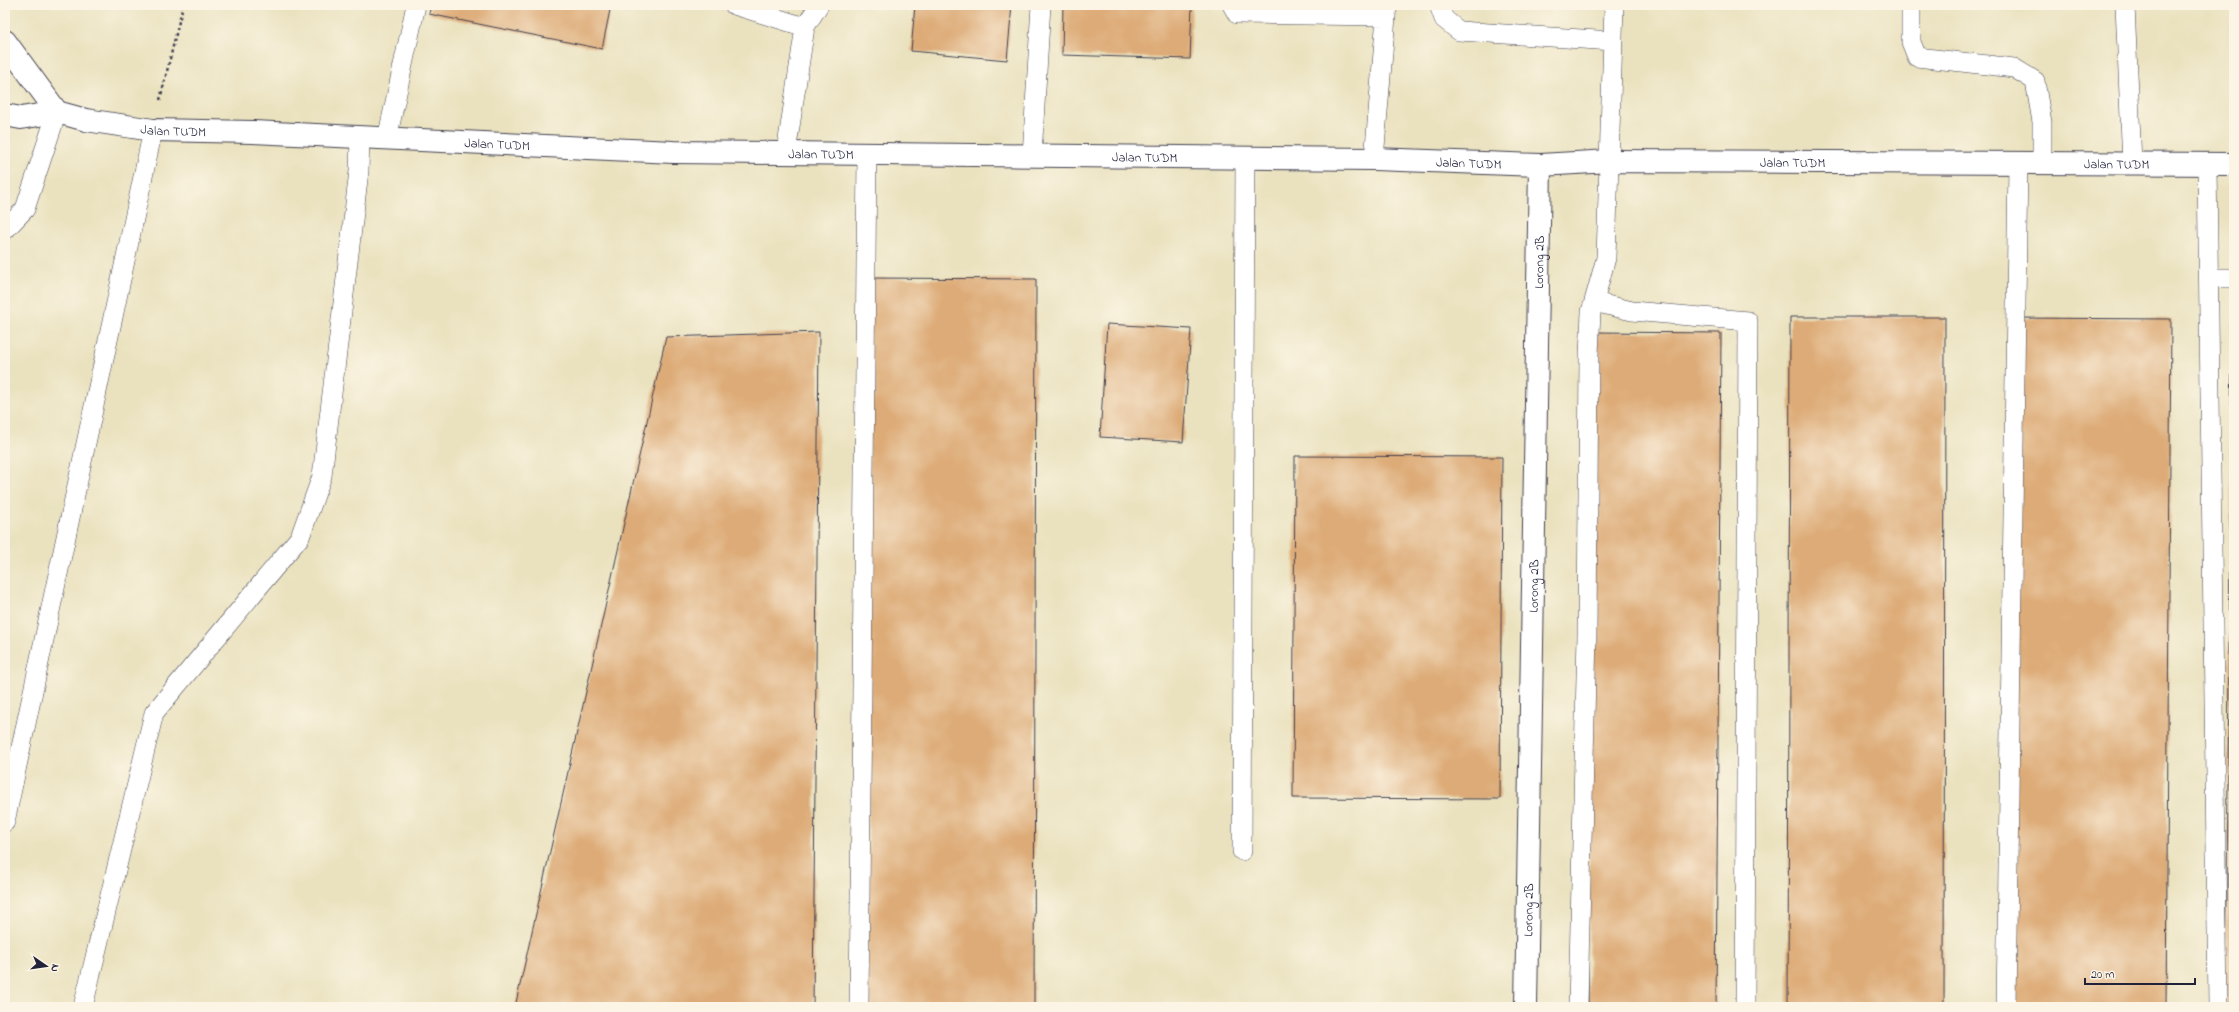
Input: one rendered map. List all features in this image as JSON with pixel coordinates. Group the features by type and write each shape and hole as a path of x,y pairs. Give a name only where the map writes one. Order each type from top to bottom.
{"street":[{"path":"5,41 57,112"},
{"name":"Jalan TUDM","path":"5,115 21,118 57,112 86,120 153,130 673,152 1245,157 1374,159 1540,165 1610,161 2234,164"},
{"name":"Lorong 2B","path":"1526,1007 1540,165"}],"lane":[{"path":"387,139 416,5"},
{"path":"734,5 805,27"},
{"path":"786,153 805,27 819,5"},
{"path":"1032,156 1041,5"},
{"path":"1232,5 1237,14 1386,10 1374,159"},
{"path":"1439,5 1444,19 1459,31 1613,41"},
{"path":"1578,1007 1587,635 1589,354 1591,312 1606,258 1614,5"},
{"path":"1911,5 1911,42 1917,57 2014,68 2035,81 2042,122 2042,163"},
{"path":"2126,5 2132,163"},
{"path":"5,230 25,209 57,112"},
{"path":"5,822 153,130"},
{"path":"83,1007 154,713 300,537 322,476 359,171 360,138"},
{"path":"859,1007 867,154"},
{"path":"1242,851 1245,157"},
{"path":"2006,1007 2018,163"},
{"path":"2207,164 2218,1007"},
{"path":"2208,278 2234,278"},
{"path":"1594,302 1632,311 1748,321 1745,1007"}],"path":[{"path":"153,130 183,5"}],"building":[{"path":"431,5 611,5 602,49 429,14"},
{"path":"915,5 1012,5 1007,60 911,51"},
{"path":"1063,5 1192,5 1190,59 1062,55"},
{"path":"870,278 1036,279 1034,1007 868,1007"},
{"path":"1790,317 1945,317 1944,1007 1788,1007"},
{"path":"2016,318 2171,319 2166,1007 2011,1007"},
{"path":"1107,324 1191,329 1183,442 1100,437"},
{"path":"2232,324 2234,324 2234,1007 2226,1007"},
{"path":"819,332 813,1007 515,1007 666,337"},
{"path":"1592,332 1721,333 1716,1007 1588,1007"},
{"path":"1295,456 1502,457 1500,799 1293,798"}]}
